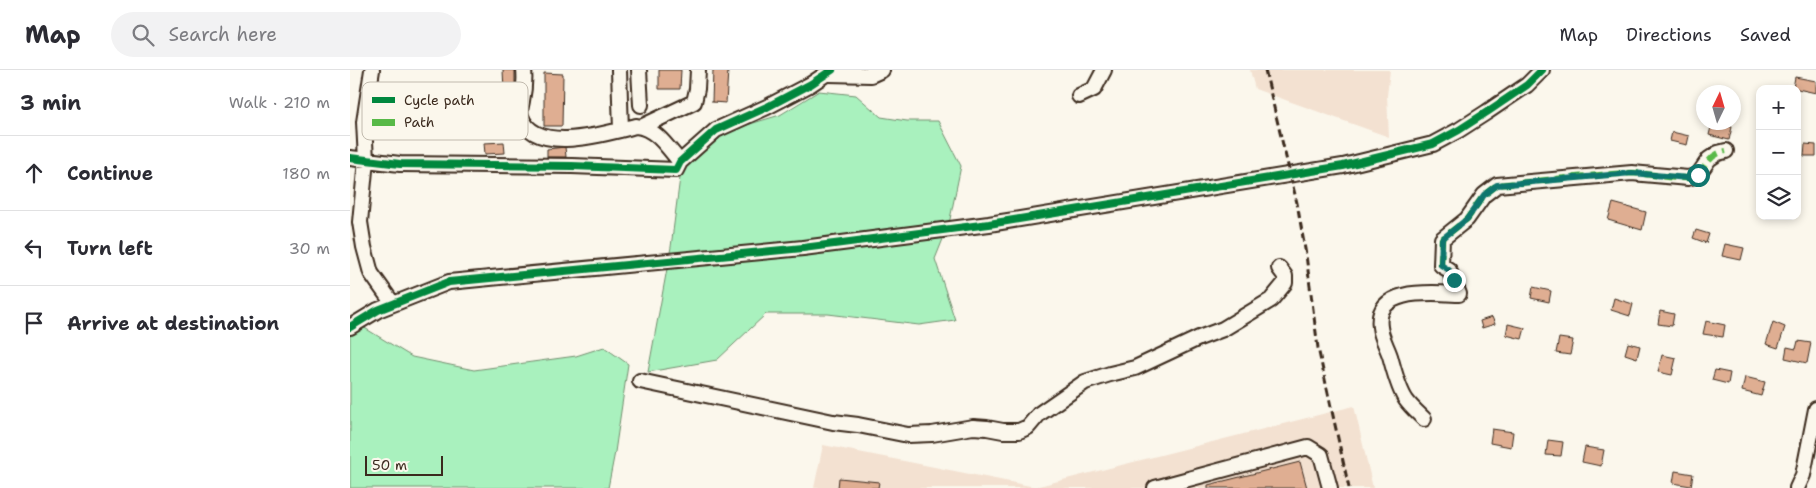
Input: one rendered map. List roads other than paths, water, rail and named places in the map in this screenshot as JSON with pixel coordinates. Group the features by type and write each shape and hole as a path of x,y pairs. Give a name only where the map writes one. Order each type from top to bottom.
{"street":[{"path":"619,70 621,130"},
{"path":"639,70 641,105"},
{"path":"642,127 694,102 698,70"},
{"path":"350,158 400,164 678,166 716,130 767,107 831,72 871,75 882,70"},
{"path":"1079,96 1094,89 1104,70"},
{"path":"350,327 378,310 450,282 803,248 989,224 1343,166 1433,144 1459,130 1527,85 1542,70"},
{"path":"528,126 532,132 545,138 572,139 636,126 642,127 654,133 678,166"},
{"path":"365,140 366,160 360,222 364,247 371,273 393,304"},
{"path":"1424,419 1406,400 1400,387 1380,327 1380,314 1396,297 1432,292 1460,294 1449,270 1441,265 1442,239 1467,219 1484,195 1497,185 1632,173 1688,178 1698,175 1710,159 1718,153 1726,151"},
{"path":"640,381 833,422 908,435 932,434 973,427 1019,431 1028,427 1039,414 1086,382 1142,365 1199,338 1223,329 1271,300 1285,283 1285,276 1279,268"},
{"path":"1797,488 1804,475 1816,409"},
{"path":"1155,488 1179,485 1308,448 1322,455 1330,488"}],"railway":[{"path":"1265,70 1297,203 1318,348 1349,488"}]}
